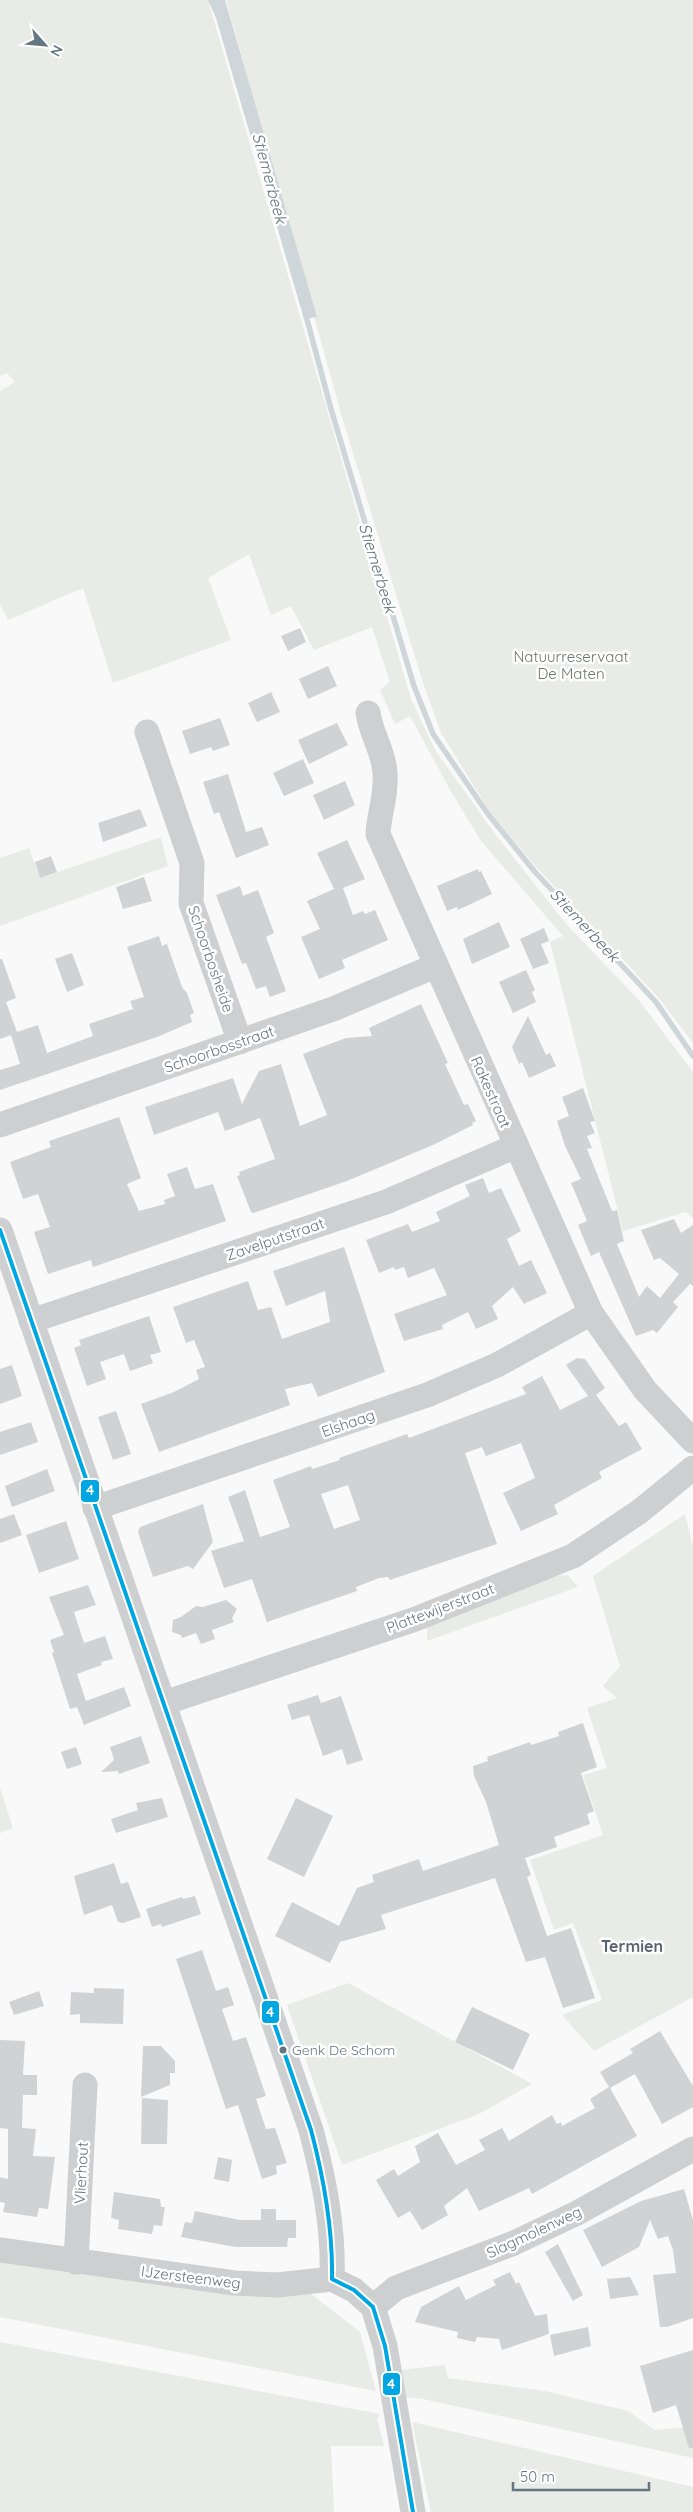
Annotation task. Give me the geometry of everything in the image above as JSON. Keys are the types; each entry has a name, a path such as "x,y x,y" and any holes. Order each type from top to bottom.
{"street":[{"name":"Rakestraat","path":"368,713 370,728 385,771 386,792 379,814 378,834 435,966 591,1313 644,1390 693,1441"},
{"name":"Schoorbosheide","path":"147,732 192,864 191,903 240,1042"},
{"name":"Schoorbosstraat","path":"0,1126 333,1009 435,966"},
{"name":"Zavelputstraat","path":"31,1322 386,1202 516,1146"},
{"path":"0,1230 7,1274 31,1322 312,2130 328,2202 333,2252 332,2279 354,2290 373,2307 385,2346 413,2512"},
{"name":"Elshaag","path":"95,1508 427,1395 497,1366 591,1313"},
{"name":"Plattewijerstraat","path":"164,1703 413,1620 573,1556 639,1512 693,1468"},
{"name":"Vlierhout","path":"76,2262 85,2085"},
{"name":"Slagmolenweg","path":"373,2307 396,2288 514,2243 578,2213 693,2149"},
{"name":"IJzersteenweg","path":"0,2250 234,2283 277,2285 332,2279"}],"green space":[{"path":"0,0 208,0 411,699 435,750 496,835 567,925 638,999 693,1072 693,1218 686,1212 623,1231 550,942 563,936 481,841 449,788 410,716 395,724 380,690 390,682 372,627 314,650 291,606 271,615 249,554 208,578 231,640 113,683 83,588 8,620 0,605 0,391 15,382 7,373 0,376"},
{"name":"Natuurreservaat De Maten","path":"226,0 693,0 693,1043 657,996 536,867 490,812 441,733 423,683 342,417"},
{"path":"161,837 168,866 0,926 0,858 29,848 40,878"},
{"path":"685,1514 693,1547 693,1997 594,2051 562,2015 602,2000 573,1923 554,1930 530,1860 603,1835 583,1775 607,1768 587,1708 617,1698 603,1686 620,1666 593,1576"},
{"path":"568,1575 578,1587 427,1641 427,1626 553,1576"},
{"path":"0,1788 13,1828 0,1833"},
{"path":"348,1983 532,2084 477,2115 342,2165 287,2005"},
{"path":"0,2259 306,2290 360,2332 376,2391 0,2317"},
{"path":"0,2342 380,2414 377,2419 384,2446 331,2446 334,2512 0,2512"},
{"path":"445,2365 448,2378 545,2391 628,2411 654,2430 693,2427 693,2458 423,2399 404,2397 400,2370"},
{"path":"412,2422 693,2487 693,2512 431,2512"}],"water":[{"path":"208,0 225,0 317,317 304,319 216,18"}],"building":[{"path":"300,628 306,642 288,651 281,636"},
{"path":"328,666 337,686 308,699 299,679"},
{"path":"271,692 280,712 257,722 248,703"},
{"path":"220,718 230,745 213,751 211,747 190,754 182,731"},
{"path":"337,723 348,745 309,764 298,740"},
{"path":"303,759 314,783 284,796 273,773"},
{"path":"228,774 246,832 262,827 269,845 236,858 219,812 214,814 203,782"},
{"path":"345,781 355,805 324,820 313,795"},
{"path":"140,809 147,826 103,842 98,823"},
{"path":"347,840 365,879 343,888 353,915 363,911 365,914 375,910 388,940 342,960 345,968 319,979 301,937 320,929 307,901 334,889 317,853"},
{"path":"51,856 57,872 40,878 35,862"},
{"path":"478,869 479,872 481,871 492,894 458,910 457,907 447,911 437,886"},
{"path":"144,877 152,901 123,909 116,887"},
{"path":"240,886 243,896 258,890 274,933 266,937 286,991 270,997 266,986 256,989 246,963 242,964 216,895"},
{"path":"499,922 510,947 472,964 463,939"},
{"path":"544,928 549,941 541,944 549,963 533,969 520,939"},
{"path":"159,936 162,946 167,944 182,987 187,993 194,1013 190,1015 192,1022 157,1037 0,1090 0,1070 20,1064 11,1035 0,1039 0,959 2,959 16,998 6,1002 17,1032 38,1025 47,1053 93,1036 89,1024 133,1009 130,1001 144,997 127,947"},
{"path":"72,953 84,985 67,992 55,959"},
{"path":"526,970 535,990 532,992 536,1002 513,1013 499,982"},
{"path":"421,1004 448,1063 445,1064 464,1105 468,1104 476,1121 472,1123 473,1125 433,1145 347,1181 253,1213 237,1176 240,1175 239,1172 275,1159 260,1118 225,1131 218,1112 154,1135 145,1107 233,1078 242,1104 259,1071 281,1064 300,1126 327,1115 303,1054 346,1038 372,1036 369,1028"},
{"path":"528,1016 546,1055 550,1053 556,1066 529,1078 522,1062 519,1064 512,1047"},
{"path":"583,1088 595,1121 590,1122 595,1133 587,1136 592,1148 587,1149 612,1211 617,1210 624,1241 617,1244 639,1297 647,1286 660,1298 679,1274 660,1258 654,1260 641,1230 674,1219 681,1233 693,1225 693,1286 690,1284 673,1302 678,1307 657,1333 653,1330 636,1336 599,1252 591,1256 578,1225 587,1221 571,1183 581,1179 565,1146 557,1121 569,1116 562,1097"},
{"path":"119,1117 141,1178 127,1184 139,1211 165,1204 164,1200 175,1196 167,1174 187,1167 195,1189 213,1184 226,1221 93,1267 91,1260 48,1274 34,1232 50,1227 38,1194 23,1199 10,1162 51,1147 49,1141"},
{"path":"483,1178 489,1193 501,1188 521,1231 507,1239 519,1266 531,1260 547,1293 524,1304 513,1287 492,1306 498,1319 476,1329 468,1312 442,1325 443,1329 404,1341 394,1314 447,1295 434,1268 408,1278 404,1267 395,1270 394,1267 379,1273 366,1240 408,1224 412,1232 440,1221 436,1212 470,1196 465,1185"},
{"path":"344,1247 385,1372 318,1397 312,1383 285,1389 290,1405 159,1452 141,1404 174,1392 199,1379 196,1370 205,1367 194,1340 186,1343 173,1307 248,1281 258,1310 271,1307 282,1339 330,1322 325,1291 286,1306 273,1271"},
{"path":"149,1316 161,1352 150,1355 153,1363 130,1371 124,1354 100,1362 106,1379 87,1386 74,1348 81,1345 79,1340"},
{"path":"577,1358 585,1359 605,1388 596,1395 619,1426 626,1422 642,1449 599,1472 602,1478 554,1505 558,1514 521,1531 503,1493 535,1478 521,1443 486,1456 482,1447 465,1453 497,1544 390,1580 388,1577 379,1578 356,1587 357,1591 267,1622 252,1579 224,1588 211,1551 244,1541 228,1497 245,1490 260,1537 290,1527 273,1480 311,1466 312,1469 340,1460 339,1458 407,1434 409,1438 526,1394 522,1387 542,1376 560,1410 588,1396 566,1365","holes":["348,1485 360,1520 334,1529 321,1494"]},
{"path":"12,1365 22,1396 0,1404 0,1369"},
{"path":"116,1411 131,1454 113,1460 98,1417"},
{"path":"31,1422 38,1442 0,1455 0,1432"},
{"path":"47,1469 55,1491 12,1507 5,1486"},
{"path":"203,1504 213,1542 193,1569 188,1566 153,1577 138,1532 140,1527"},
{"path":"14,1514 22,1535 0,1543 0,1519"},
{"path":"66,1521 79,1559 39,1573 26,1535"},
{"path":"88,1585 96,1605 74,1612 84,1643 105,1636 113,1659 101,1662 102,1665 77,1674 86,1701 124,1687 131,1706 84,1725 77,1707 70,1709 52,1653 54,1652 50,1640 64,1635 49,1597"},
{"path":"226,1600 237,1609 232,1618 234,1622 212,1630 215,1639 201,1644 196,1633 182,1638 181,1635 172,1632 173,1620 181,1617 196,1606 203,1607"},
{"path":"318,1695 321,1703 341,1696 363,1760 347,1765 342,1749 323,1756 309,1715 292,1720 287,1705"},
{"path":"583,1723 597,1767 581,1773 594,1811 587,1814 590,1824 554,1837 557,1847 525,1858 531,1875 527,1877 547,1936 571,1928 595,1998 563,2008 545,1957 526,1962 495,1878 381,1915 386,1929 340,1942 330,1963 275,1936 292,1902 339,1926 357,1888 374,1882 372,1875 419,1859 423,1871 499,1845 486,1802 474,1776 473,1766 488,1761 487,1757 530,1742 531,1745 559,1736 558,1732"},
{"path":"141,1736 150,1763 119,1774 118,1771 101,1772 114,1760 110,1747"},
{"path":"76,1747 82,1764 67,1769 61,1752"},
{"path":"162,1798 168,1817 116,1833 111,1819 138,1810 136,1803"},
{"path":"296,1798 333,1816 304,1877 267,1859"},
{"path":"114,1863 121,1884 128,1882 141,1917 123,1923 118,1922 112,1905 84,1915 74,1876"},
{"path":"195,1896 201,1914 162,1927 161,1924 152,1927 146,1909 182,1897 183,1899"},
{"path":"202,1950 216,1991 228,1987 234,2005 222,2009 233,2041 246,2037 266,2096 256,2099 266,2129 275,2128 287,2163 276,2166 277,2174 262,2179 238,2105 226,2109 176,1959"},
{"path":"94,1988 124,1989 123,2024 80,2023 80,2014 70,2015 71,1992 94,1993"},
{"path":"39,1991 44,2006 14,2015 9,2002"},
{"path":"472,2007 530,2034 513,2070 455,2042"},
{"path":"660,2031 693,2086 693,2107 662,2124 635,2074 610,2088 637,2136 532,2194 529,2188 479,2211 467,2188 444,2206 448,2215 422,2230 410,2211 398,2218 376,2180 394,2169 398,2176 420,2162 415,2146 438,2133 456,2165 485,2150 479,2140 502,2128 509,2141 552,2115 557,2124 561,2122 562,2126 595,2108 590,2099 609,2087 600,2072 633,2053 630,2049"},
{"path":"0,2040 25,2041 23,2075 37,2075 37,2095 23,2095 22,2128 36,2129 33,2156 55,2157 48,2209 39,2208 37,2217 3,2212 5,2203 0,2202 0,2177 8,2179 8,2129 0,2128"},
{"path":"143,2046 161,2046 175,2061 175,2073 170,2073 170,2085 141,2097"},
{"path":"142,2098 168,2100 167,2144 141,2144"},
{"path":"218,2157 232,2160 229,2182 214,2179"},
{"path":"684,2189 693,2220 693,2318 667,2327 660,2327 653,2275 676,2273 673,2250 668,2236 658,2239 650,2220 639,2247 602,2267 583,2230 641,2201"},
{"path":"114,2192 160,2199 161,2207 165,2207 162,2226 154,2225 152,2234 118,2229 119,2220 111,2218"},
{"path":"261,2209 276,2209 276,2220 296,2220 296,2238 288,2238 287,2247 235,2247 181,2237 185,2222 192,2223 195,2211 240,2220 261,2220"},
{"path":"558,2244 583,2295 573,2301 545,2252"},
{"path":"510,2272 516,2284 519,2282 535,2316 547,2314 549,2334 502,2350 499,2339 477,2337 475,2342 457,2338 458,2332 415,2322 421,2307 459,2286 466,2300 496,2285 493,2280"},
{"path":"630,2277 639,2295 610,2299 607,2279"},
{"path":"588,2327 591,2346 554,2356 550,2335"},
{"path":"693,2350 693,2448 689,2448 676,2405 653,2413 640,2366"}],"waterway":[{"name":"Stiemerbeek","path":"305,312 331,409 414,686 433,734 488,814 535,872 656,1002 693,1056"}],"transit line":[{"name":"4","path":"0,1230 311,2130 327,2204 331,2241 332,2279"},
{"name":"4","path":"332,2279 354,2290 373,2307 385,2346 413,2512"}],"place":[{"name":"Genk De Schom","path":"283,2050"}],"district":[{"name":"Termien","path":"632,1946"}]}
